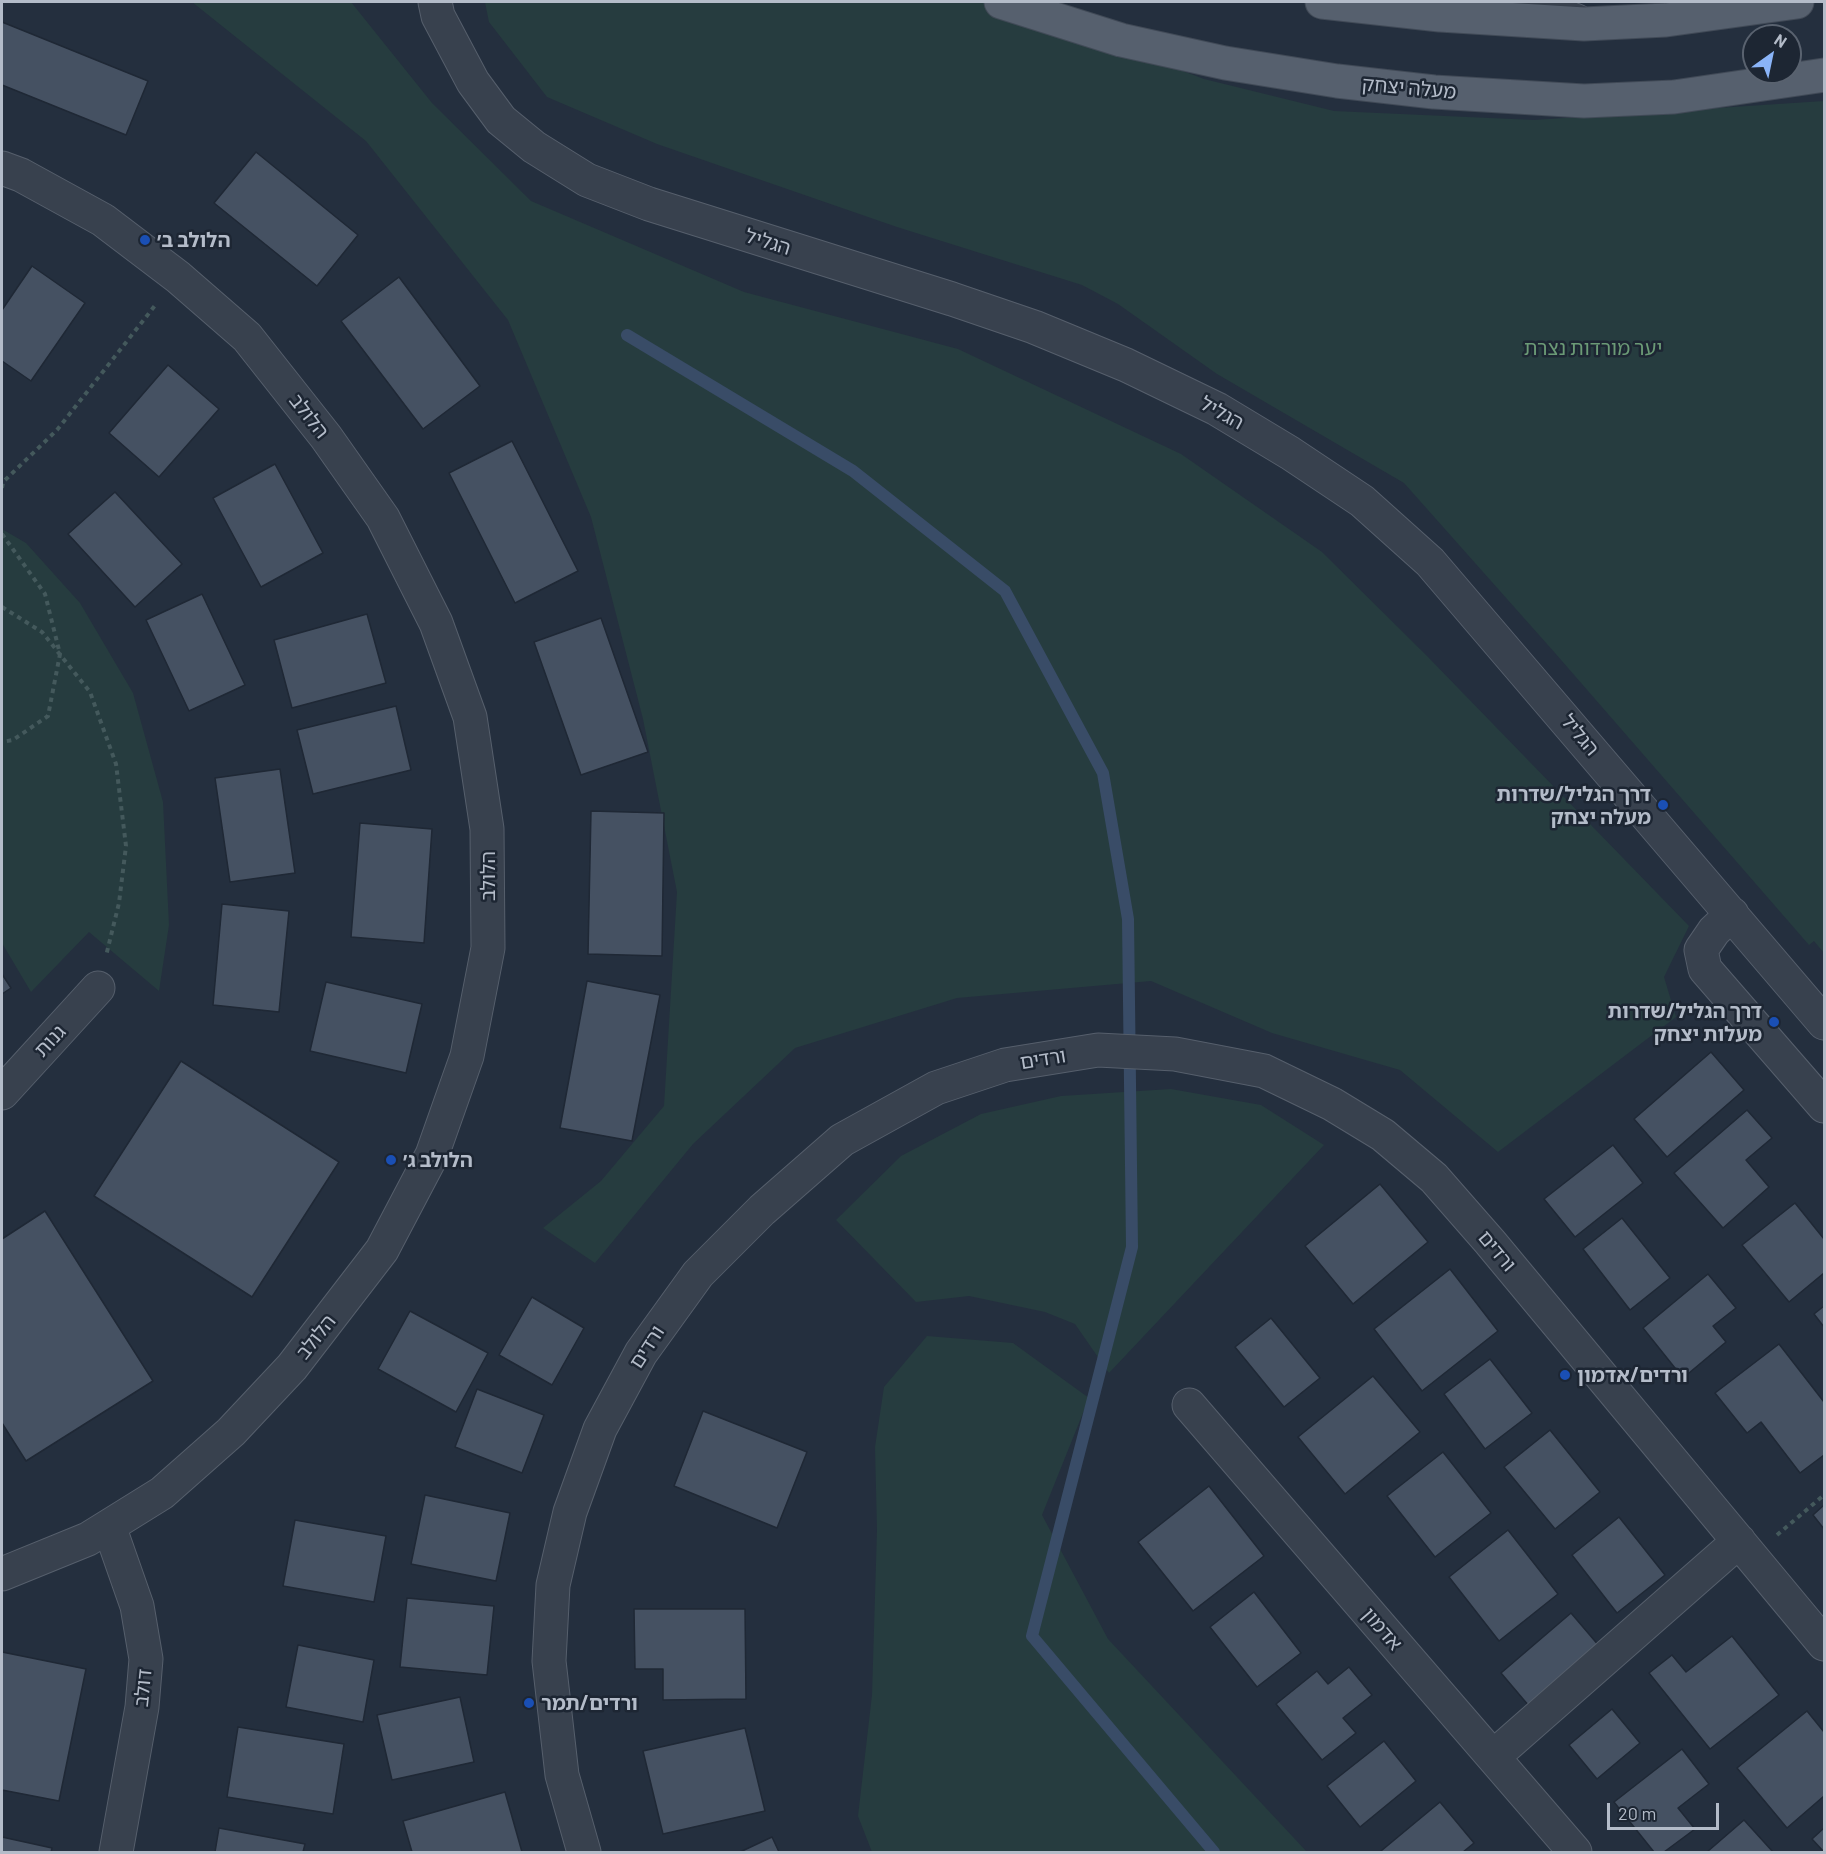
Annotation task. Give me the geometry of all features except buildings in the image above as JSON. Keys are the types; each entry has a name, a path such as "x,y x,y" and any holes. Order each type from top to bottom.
{"main road":[{"name":"מעלה יצחק","path":"1002,2 1121,40 1225,63 1337,81 1434,92 1595,100 1674,96 1824,75"},
{"path":"1322,2 1440,15 1584,24 1666,21 1797,2"}],"street":[{"name":"הגליל","path":"418,2 457,52"},
{"name":"הגליל","path":"435,2 438,16 472,82 501,120 534,147 587,180 649,204 952,299 1126,365 1217,409 1290,453 1353,495 1430,562 1824,1023"},
{"path":"1528,2 1584,24"},
{"name":"הלולב","path":"2,168 21,175 103,220 178,277 247,337 326,437 383,518 436,623 470,717 488,829 488,948 467,1056 432,1155 382,1250 292,1367 231,1432 162,1493 88,1539 2,1574"},
{"path":"1732,914 1714,931 1701,950 1705,969 1824,1106"},
{"name":"גנות","path":"2,1093 98,988"},
{"name":"ורדים","path":"585,1852 562,1775 549,1661 553,1585 570,1512 600,1429 641,1353 698,1274 762,1210 842,1140 936,1088 1005,1065 1098,1050 1175,1054 1264,1071 1332,1104 1383,1135 1434,1179 1490,1242 1824,1644"},
{"name":"אדמון","path":"1189,1405 1575,1852"},
{"name":"דולב","path":"109,1526 137,1606 146,1659 142,1707 116,1852"},
{"path":"1493,1757 1745,1549"}],"path":[{"path":"2,488 3,482 57,430 178,277"},
{"path":"2,534 45,594 60,654 48,716 12,740 2,742"},
{"path":"2,607 42,632 90,692 116,764 126,846 118,903 98,988"},
{"path":"1745,1549 1824,1495"}],"green space":[{"path":"192,2 351,2 432,103 531,201 744,292 958,349 1181,454 1322,552 1427,656 1689,926 1664,977 1676,1017 1498,1152 1400,1070 1272,1033 1151,981 957,998 795,1048 693,1144 595,1263 543,1228 601,1181 664,1106 677,892 643,719 591,517 508,320 366,141"},
{"name":"יער מורדות נצרת","path":"485,2 1000,2 1204,79 1334,111 1534,120 1824,101 1824,953 1814,941 1809,945 1404,483 1217,374 1118,304 1082,285 897,227 657,144 547,97 489,22"},
{"path":"2,529 26,543 80,603 133,693 163,802 169,925 159,991 89,932 31,992 2,943"},
{"path":"1171,1089 1261,1105 1324,1145 1109,1373 1075,1324 1045,1312 969,1296 916,1302 836,1220 901,1156 981,1114 1061,1096"},
{"path":"927,1336 1013,1343 1089,1398 1042,1515 1108,1639 1307,1852 872,1852 858,1816 872,1695 877,1530 875,1447 884,1387"}],"waterway":[{"path":"627,335 853,471 1005,591 1103,773 1128,919 1132,1247 1032,1636 1214,1852"}],"place":[{"name":"הלולב ב׳","path":"145,240"},
{"name":"דרך הגליל/שדרות מעלה יצחק","path":"1663,805"},
{"name":"דרך הגליל/שדרות מעלות יצחק","path":"1774,1022"},
{"name":"הלולב ג׳","path":"391,1160"},
{"name":"ורדים/אדמון","path":"1565,1375"},
{"name":"ורדים/תמר","path":"529,1703"}]}
